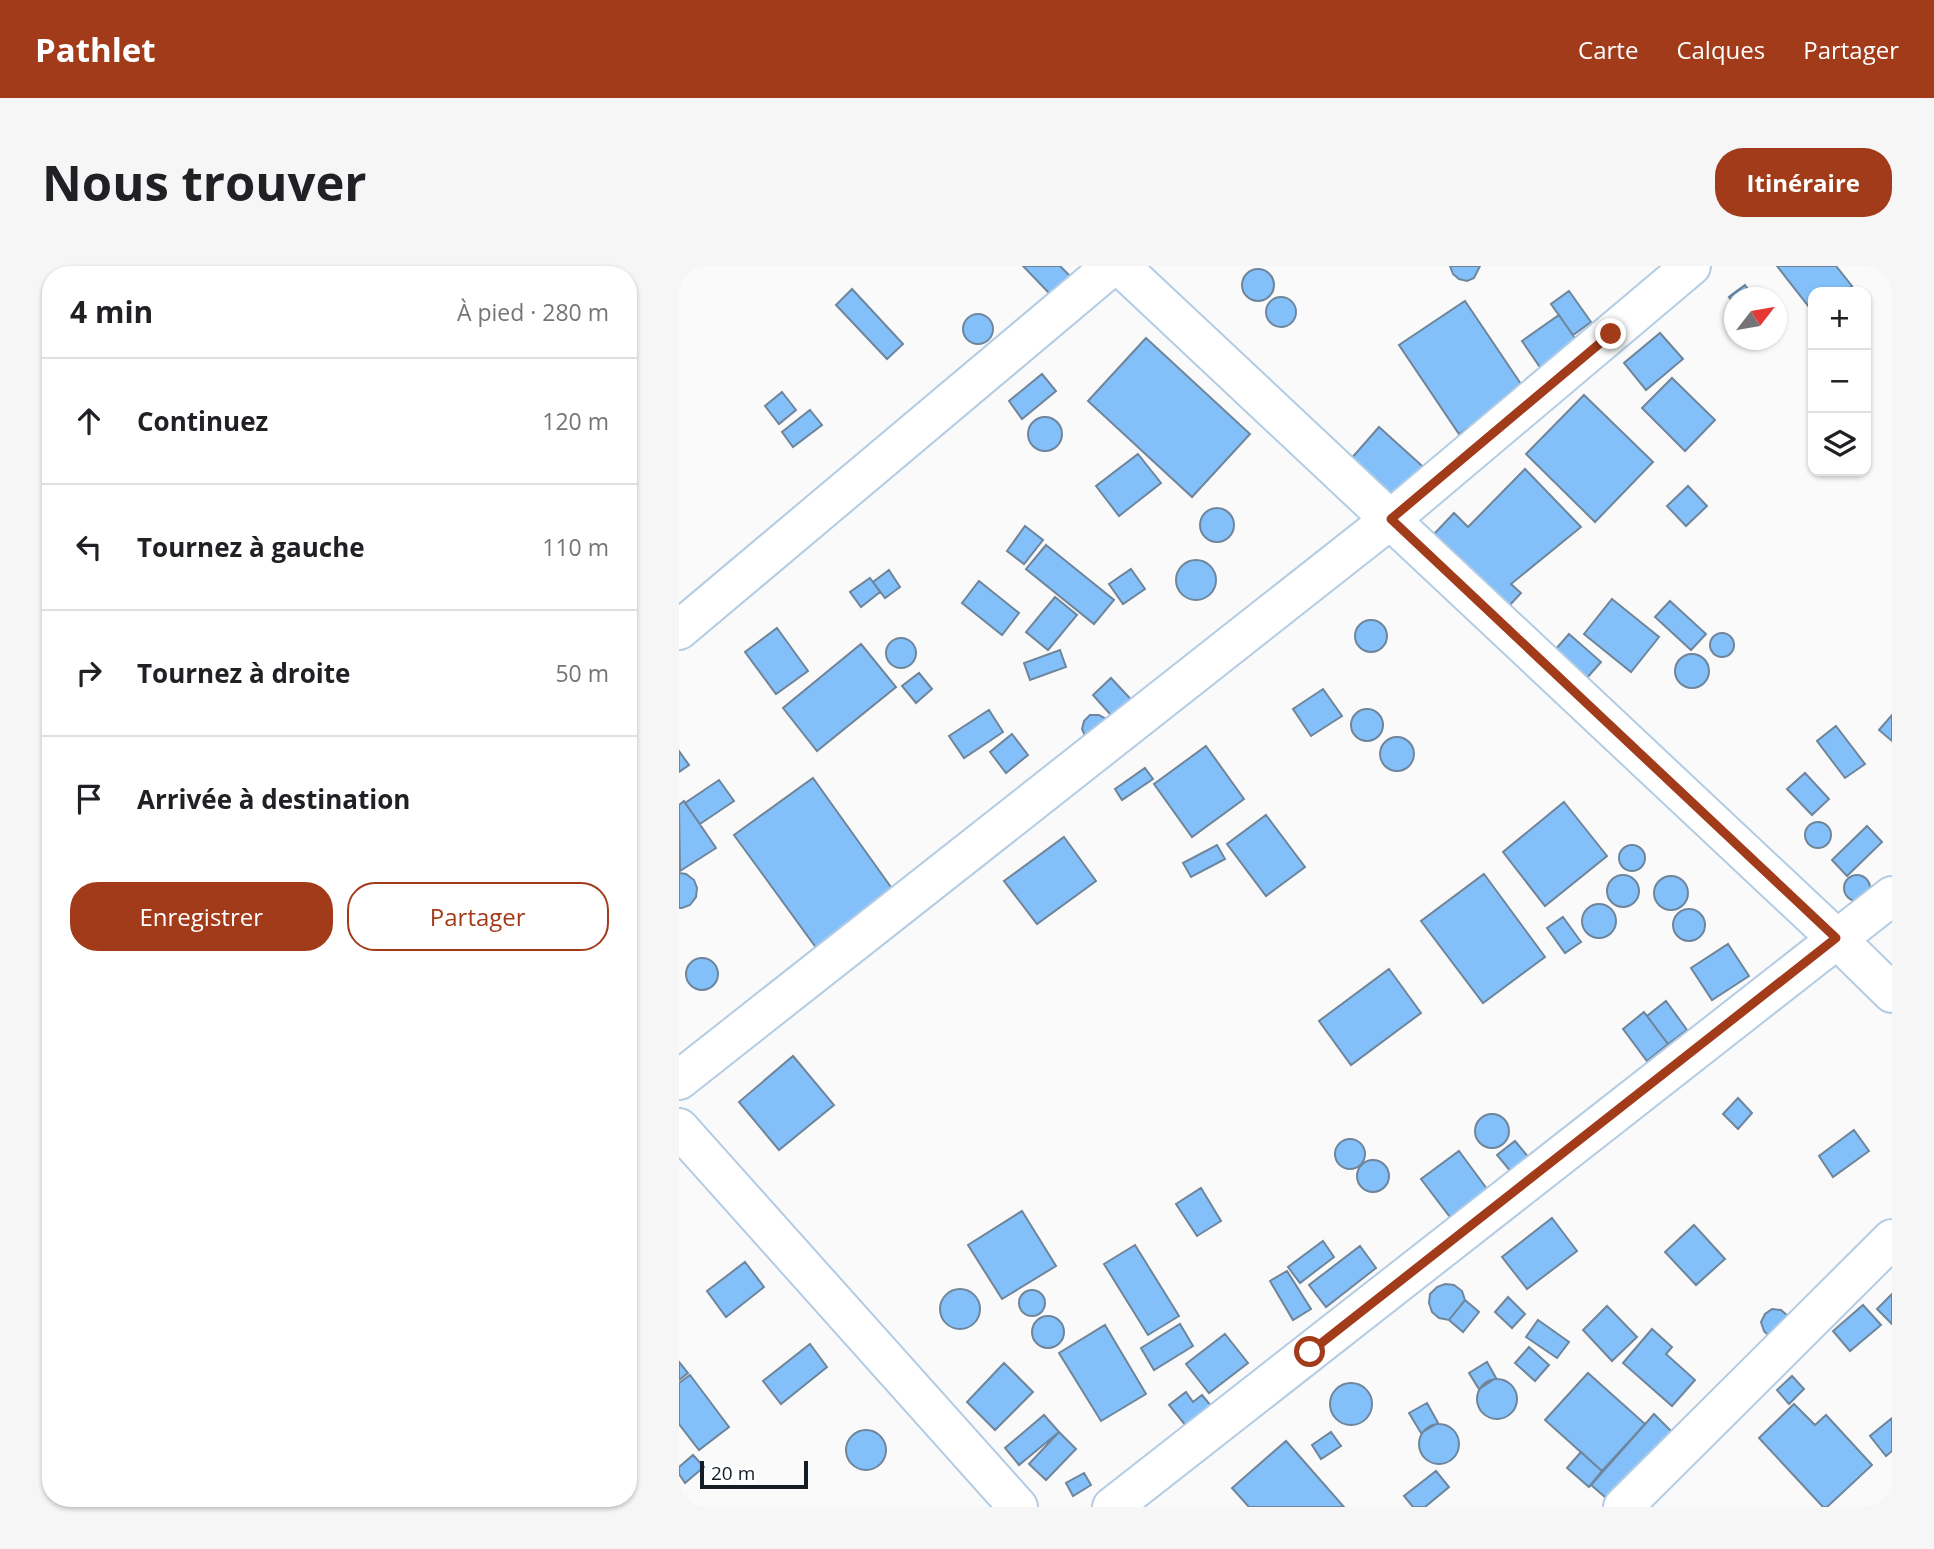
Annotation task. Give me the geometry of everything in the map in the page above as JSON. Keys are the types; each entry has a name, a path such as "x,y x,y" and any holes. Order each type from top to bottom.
{"street":[{"path":"679,630 1112,266"},
{"path":"1120,266 1892,993"},
{"path":"679,1080 1391,519 1691,266"},
{"path":"1112,1507 1892,896"},
{"path":"679,1128 1018,1507"},
{"path":"1623,1507 1892,1239"}],"building":[{"path":"1023,266 1060,266 1070,276 1050,294"},
{"path":"1450,266 1480,266 1474,278 1467,281 1453,274"},
{"path":"1777,266 1836,266 1852,286 1808,287 1808,306"},
{"path":"1258,269 1270,273 1274,285 1270,297 1258,301 1246,297 1242,285 1246,273"},
{"path":"852,289 903,344 887,359 836,305"},
{"path":"1569,291 1591,322 1573,335 1551,304"},
{"path":"1281,297 1292,301 1296,312 1292,323 1281,327 1270,323 1266,312 1270,301"},
{"path":"1465,301 1525,390 1459,434 1399,345"},
{"path":"978,314 989,318 993,329 989,340 978,344 967,340 963,329 967,318"},
{"path":"1559,315 1581,347 1544,373 1522,341"},
{"path":"1660,333 1683,359 1646,390 1624,363"},
{"path":"1146,338 1250,434 1192,497 1088,401"},
{"path":"1042,374 1056,391 1022,419 1009,401"},
{"path":"1672,378 1715,420 1685,451 1642,408"},
{"path":"782,392 796,410 779,424 765,406"},
{"path":"1584,395 1653,462 1595,522 1526,454"},
{"path":"810,410 822,425 793,447 782,432"},
{"path":"1045,417 1057,422 1062,434 1057,446 1045,451 1033,446 1028,434 1033,422"},
{"path":"1379,427 1430,473 1401,506 1350,460"},
{"path":"1138,454 1161,483 1119,516 1096,486"},
{"path":"1525,469 1581,527 1511,584 1521,593 1508,607 1434,534 1454,513 1468,527"},
{"path":"1688,486 1707,506 1686,526 1667,506"},
{"path":"1217,508 1229,513 1234,525 1229,537 1217,542 1205,537 1200,525 1205,513"},
{"path":"1025,526 1043,540 1024,564 1007,551"},
{"path":"1046,545 1114,600 1094,624 1026,569"},
{"path":"1196,560 1210,566 1216,580 1210,594 1196,600 1182,594 1176,580 1182,566"},
{"path":"1131,569 1145,589 1123,604 1109,584"},
{"path":"889,570 900,587 885,598 873,582"},
{"path":"870,578 880,592 861,607 850,592"},
{"path":"979,581 1019,613 1002,635 962,603"},
{"path":"1055,597 1077,615 1048,650 1026,632"},
{"path":"1612,599 1659,637 1631,672 1584,634"},
{"path":"1670,601 1706,634 1691,650 1655,617"},
{"path":"1371,620 1382,625 1387,636 1382,647 1371,652 1360,647 1355,636 1360,625"},
{"path":"777,628 808,671 776,694 745,652"},
{"path":"1722,633 1733,640 1734,645 1727,656 1722,657 1711,650 1710,645 1717,634"},
{"path":"1569,634 1601,662 1586,679 1555,650"},
{"path":"901,638 912,642 916,653 912,664 901,668 890,664 886,653 890,642"},
{"path":"861,644 896,687 817,751 783,708"},
{"path":"1060,650 1066,667 1030,680 1024,663"},
{"path":"1692,654 1704,659 1709,671 1704,683 1692,688 1680,683 1675,671 1680,659"},
{"path":"919,673 932,689 916,703 902,686"},
{"path":"1111,678 1138,707 1119,724 1093,695"},
{"path":"1323,689 1342,716 1311,736 1293,709"},
{"path":"1367,709 1378,714 1383,725 1378,736 1367,741 1356,736 1351,725 1356,714"},
{"path":"989,710 1003,732 964,758 949,736"},
{"path":"1090,715 1099,715 1106,719 1085,736 1082,729 1084,721"},
{"path":"1892,715 1892,741 1879,730"},
{"path":"1836,726 1865,764 1845,778 1817,741"},
{"path":"1012,734 1028,755 1006,773 990,752"},
{"path":"1397,737 1409,742 1414,754 1409,766 1397,771 1385,766 1380,754 1385,742"},
{"path":"1206,746 1244,799 1192,837 1154,784"},
{"path":"679,751 689,765 679,772"},
{"path":"1145,768 1153,779 1122,800 1115,789"},
{"path":"1805,773 1829,799 1812,815 1787,789"},
{"path":"813,778 898,897 820,953 734,835"},
{"path":"719,780 734,801 700,824 685,803"},
{"path":"684,801 716,848 680,871 679,805"},
{"path":"1564,802 1607,856 1545,906 1503,852"},
{"path":"1266,815 1305,867 1266,896 1227,844"},
{"path":"1818,822 1827,826 1831,835 1827,844 1818,848 1809,844 1805,835 1809,826"},
{"path":"1867,826 1882,842 1847,876 1832,860"},
{"path":"1064,837 1096,881 1037,924 1004,881"},
{"path":"1217,845 1225,859 1191,877 1183,863"},
{"path":"1632,845 1641,849 1645,858 1641,867 1632,871 1623,867 1619,858 1623,849"},
{"path":"679,873 694,880 697,888 696,897 690,905 682,908 679,908"},
{"path":"1484,874 1545,957 1483,1003 1421,921"},
{"path":"1623,875 1634,880 1639,891 1634,902 1623,907 1612,902 1607,891 1612,880"},
{"path":"1857,875 1866,879 1870,888 1866,897 1857,901 1848,897 1844,888 1848,879"},
{"path":"1671,876 1683,881 1688,893 1683,905 1671,910 1659,905 1654,893 1659,881"},
{"path":"1599,904 1611,909 1616,921 1611,933 1599,938 1587,933 1582,921 1587,909"},
{"path":"1689,909 1701,913 1705,925 1701,937 1689,941 1677,937 1673,925 1677,913"},
{"path":"1563,917 1581,942 1565,953 1547,928"},
{"path":"1728,944 1749,976 1712,1000 1691,968"},
{"path":"702,958 713,963 718,974 713,985 702,990 691,985 686,974 691,963"},
{"path":"1389,969 1421,1013 1351,1065 1319,1021"},
{"path":"1666,1001 1687,1030 1668,1044 1647,1016"},
{"path":"1644,1012 1668,1044 1647,1061 1623,1029"},
{"path":"793,1056 834,1105 779,1150 739,1102"},
{"path":"1738,1098 1752,1113 1738,1129 1723,1114"},
{"path":"1492,1114 1504,1119 1509,1131 1504,1143 1492,1148 1480,1143 1475,1131 1480,1119"},
{"path":"1854,1130 1869,1151 1833,1177 1819,1156"},
{"path":"1350,1139 1360,1144 1365,1154 1360,1164 1350,1169 1340,1164 1335,1154 1340,1144"},
{"path":"1515,1141 1530,1159 1512,1173 1497,1155"},
{"path":"1459,1151 1487,1189 1450,1217 1421,1179"},
{"path":"1373,1160 1384,1165 1389,1176 1384,1187 1373,1192 1362,1187 1357,1176 1362,1165"},
{"path":"1201,1188 1221,1221 1197,1236 1176,1204"},
{"path":"1022,1211 1056,1266 1002,1299 968,1245"},
{"path":"1552,1218 1577,1251 1527,1289 1502,1257"},
{"path":"1694,1225 1725,1259 1696,1285 1665,1252"},
{"path":"1323,1241 1334,1257 1300,1283 1288,1267"},
{"path":"1135,1245 1179,1316 1148,1335 1104,1264"},
{"path":"1360,1246 1376,1268 1326,1307 1309,1285"},
{"path":"745,1262 764,1287 726,1317 707,1291"},
{"path":"1287,1271 1311,1309 1293,1320 1270,1281"},
{"path":"1445,1284 1454,1285 1462,1291 1465,1300 1449,1320 1439,1318 1432,1312 1429,1303 1430,1294"},
{"path":"960,1289 974,1295 980,1309 974,1323 960,1329 946,1323 940,1309 946,1295"},
{"path":"1032,1290 1041,1294 1045,1303 1041,1312 1032,1316 1023,1312 1019,1303 1023,1294"},
{"path":"1892,1294 1892,1324 1877,1309"},
{"path":"1508,1297 1525,1314 1512,1328 1495,1312"},
{"path":"1465,1300 1479,1312 1463,1332 1449,1320"},
{"path":"1863,1305 1881,1325 1850,1351 1833,1331"},
{"path":"1607,1306 1637,1337 1612,1361 1583,1330"},
{"path":"1772,1309 1781,1310 1788,1316 1770,1337 1761,1322 1765,1314"},
{"path":"1048,1316 1059,1321 1064,1332 1059,1343 1048,1348 1037,1343 1032,1332 1037,1321"},
{"path":"1538,1320 1569,1342 1557,1358 1526,1337"},
{"path":"1180,1324 1193,1346 1154,1370 1141,1348"},
{"path":"1105,1325 1146,1394 1101,1421 1059,1353"},
{"path":"1652,1329 1672,1347 1666,1354 1695,1380 1672,1406 1623,1363"},
{"path":"1225,1334 1248,1363 1209,1393 1186,1364"},
{"path":"810,1344 827,1367 781,1404 763,1381"},
{"path":"1529,1347 1549,1365 1535,1381 1515,1363"},
{"path":"679,1362 688,1373 679,1380"},
{"path":"1487,1362 1496,1378 1479,1389 1469,1373"},
{"path":"1004,1363 1033,1392 995,1430 967,1402"},
{"path":"1588,1373 1645,1424 1602,1471 1545,1420"},
{"path":"690,1375 729,1427 699,1450 679,1424 679,1383"},
{"path":"1792,1376 1804,1389 1789,1404 1777,1390"},
{"path":"1497,1379 1511,1385 1517,1399 1511,1413 1497,1419 1483,1413 1477,1399 1483,1385"},
{"path":"1351,1383 1366,1389 1372,1404 1366,1419 1351,1425 1336,1419 1330,1404 1336,1389"},
{"path":"1186,1392 1193,1402 1202,1395 1216,1412 1191,1432 1169,1405"},
{"path":"1427,1403 1438,1423 1421,1433 1409,1413"},
{"path":"1794,1404 1815,1425 1826,1415 1872,1465 1827,1507 1823,1507 1759,1438"},
{"path":"1654,1414 1674,1434 1612,1503 1591,1485"},
{"path":"1044,1415 1059,1432 1019,1465 1005,1448"},
{"path":"1892,1418 1892,1451 1886,1456 1870,1436"},
{"path":"1439,1424 1447,1425 1453,1430 1458,1436 1458,1452 1453,1458 1447,1463 1439,1464 1431,1463 1425,1458 1420,1452 1419,1444 1420,1436 1425,1430 1431,1425"},
{"path":"866,1430 874,1431 880,1436 885,1442 885,1458 880,1464 874,1469 866,1470 858,1469 852,1464 847,1458 846,1450 847,1442 852,1436 858,1431"},
{"path":"1059,1432 1076,1449 1046,1480 1029,1464"},
{"path":"1331,1432 1341,1446 1321,1459 1312,1445"},
{"path":"1286,1441 1344,1507 1249,1507 1232,1488"},
{"path":"1581,1452 1602,1471 1589,1487 1567,1468"},
{"path":"693,1455 704,1467 685,1483 679,1474 679,1467"},
{"path":"1436,1471 1449,1487 1425,1507 1413,1507 1404,1496"},
{"path":"1084,1473 1091,1485 1073,1496 1066,1483"}],"route":[{"path":"1310,1352 1836,938 1391,519 1611,334"}]}
